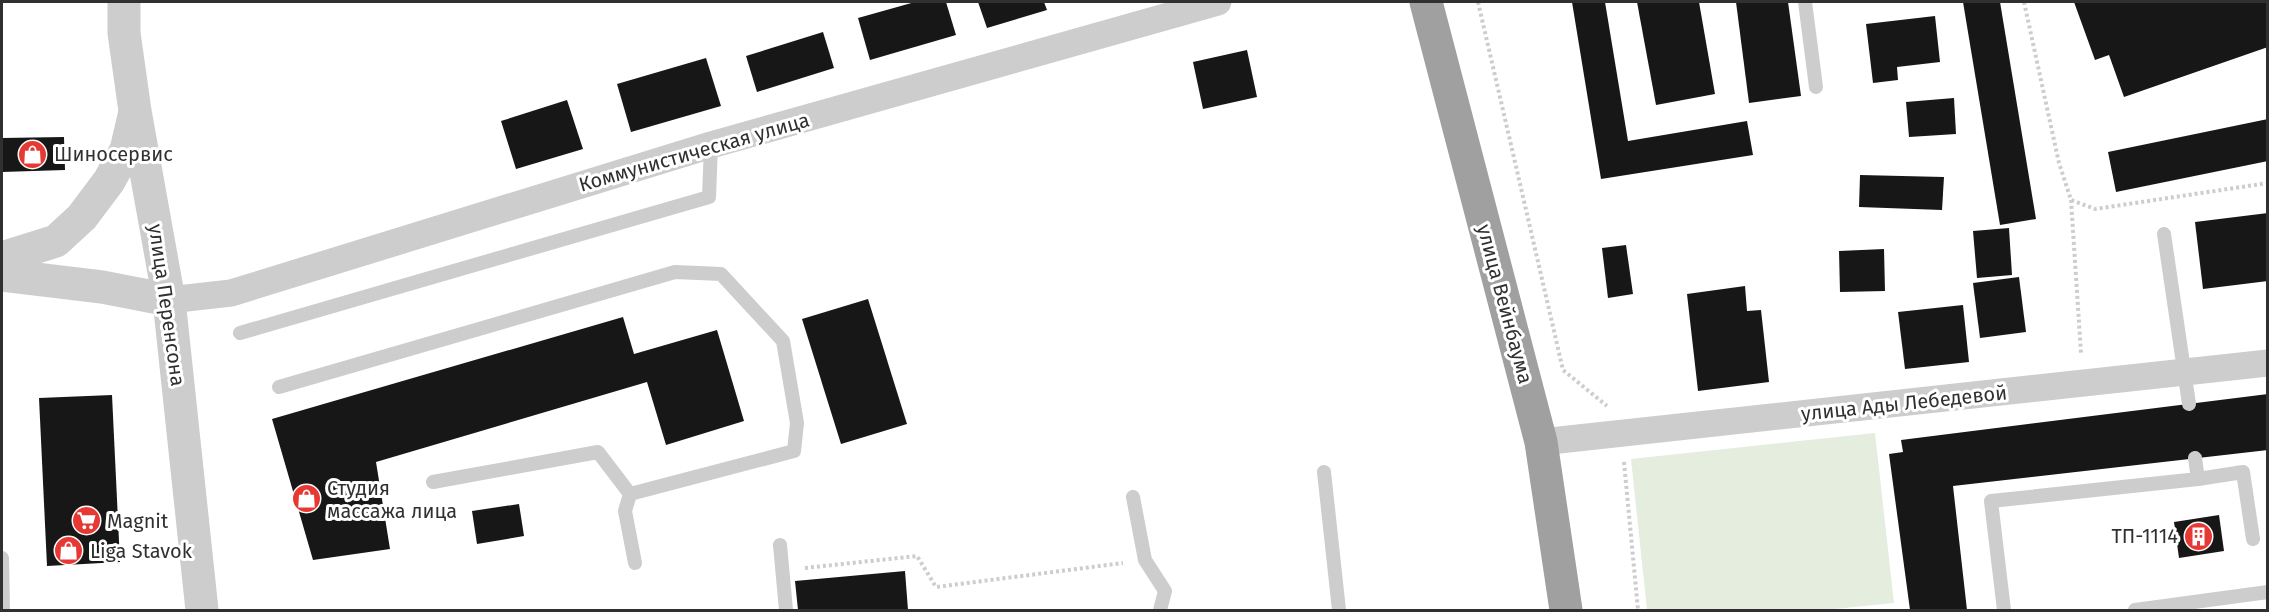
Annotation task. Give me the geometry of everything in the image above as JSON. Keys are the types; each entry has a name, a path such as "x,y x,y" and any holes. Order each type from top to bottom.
{"highway":[{"name":"улица Вейнбаума","path":"1429,15 1541,442 1566,610"}],"street":[{"name":"Коммунистическая улица","path":"169,300 231,293 1134,13 1218,2"},
{"name":"улица Перенсона","path":"124,17 135,111 169,300 202,610"},
{"path":"2,258 56,242 82,217 109,181 126,150 135,111"},
{"path":"2,275 102,287 169,300"},
{"name":"улица Ады Лебедевой","path":"1541,442 2268,363"}],"lane":[{"path":"1805,2 1816,87"},
{"path":"240,333 709,197 711,145"},
{"path":"2164,234 2189,404"},
{"path":"279,387 675,272 721,274 783,341 796,423 794,451 630,494"},
{"path":"433,482 598,452 630,494"},
{"path":"2195,458 2198,478"},
{"path":"1324,472 1340,610"},
{"path":"2004,610 1992,501 2243,472 2253,539"},
{"path":"630,494 625,511 635,563"},
{"path":"1133,497 1145,560 1165,591 1160,610"},
{"path":"780,545 786,610"},
{"path":"2,558 3,610"},
{"path":"2135,610 2268,592"}],"path":[{"path":"1478,2 1563,370 1611,409"},
{"path":"2024,2 2059,164 2071,200 2084,384"},
{"path":"2071,200 2095,209 2268,183"},
{"path":"1624,460 1638,610"},
{"path":"804,568 917,556 936,587 1145,560"}],"shaded area":[{"path":"1875,433 1894,603 1825,610 1647,610 1631,459"}],"building":[{"path":"915,2 946,2 956,35 870,60 858,18"},
{"path":"978,2 1044,2 1047,10 987,28"},
{"path":"1572,2 1605,2 1628,141 1747,121 1753,155 1601,179"},
{"path":"1637,2 1699,2 1715,94 1656,105"},
{"path":"1736,2 1788,2 1801,96 1749,103"},
{"path":"1963,2 2000,2 2036,219 2000,225"},
{"path":"2074,2 2268,2 2268,47 2124,97 2109,55 2095,60"},
{"path":"1935,16 1940,62 1897,67 1898,80 1873,83 1866,24"},
{"path":"823,32 834,68 757,92 746,56"},
{"path":"1247,50 1257,97 1203,109 1193,62"},
{"path":"706,58 721,106 631,132 617,84"},
{"path":"1954,98 1956,134 1909,137 1906,102"},
{"path":"567,100 583,149 516,169 501,121"},
{"path":"2268,119 2268,161 2116,192 2108,152"},
{"name":"Шиносервис","path":"64,137 65,170 2,172 2,138"},
{"path":"1860,175 1944,177 1942,210 1859,207"},
{"path":"2268,213 2268,281 2203,289 2195,222"},
{"path":"2009,228 2012,275 1977,278 1973,231"},
{"path":"1626,245 1633,294 1608,298 1602,248"},
{"path":"1884,249 1885,291 1840,292 1839,251"},
{"path":"2019,277 2026,332 1980,338 1973,283"},
{"path":"1745,286 1747,311 1761,310 1769,382 1698,391 1687,294"},
{"path":"868,299 907,424 841,444 802,319"},
{"path":"1963,305 1969,362 1905,369 1898,312"},
{"path":"623,317 634,354 717,330 744,421 666,445 647,382 376,462 390,549 313,560 272,419"},
{"path":"2268,394 2268,450 1953,486 1967,610 1910,610 1889,454 1903,452 1901,440"},
{"path":"112,395 120,562 47,566 39,398"},
{"path":"519,504 524,536 477,544 472,511"},
{"name":"ТП-1114","path":"2219,515 2224,551 2179,558 2174,522"},
{"path":"905,571 908,610 798,610 795,581"}],"place":[{"name":"Шиносервис","path":"33,154"},
{"name":"Студия массажа лица","path":"306,499"},
{"name":"Magnit","path":"86,521"},
{"name":"ТП-1114","path":"2199,536"},
{"name":"Liga Stavok","path":"69,551"}]}
